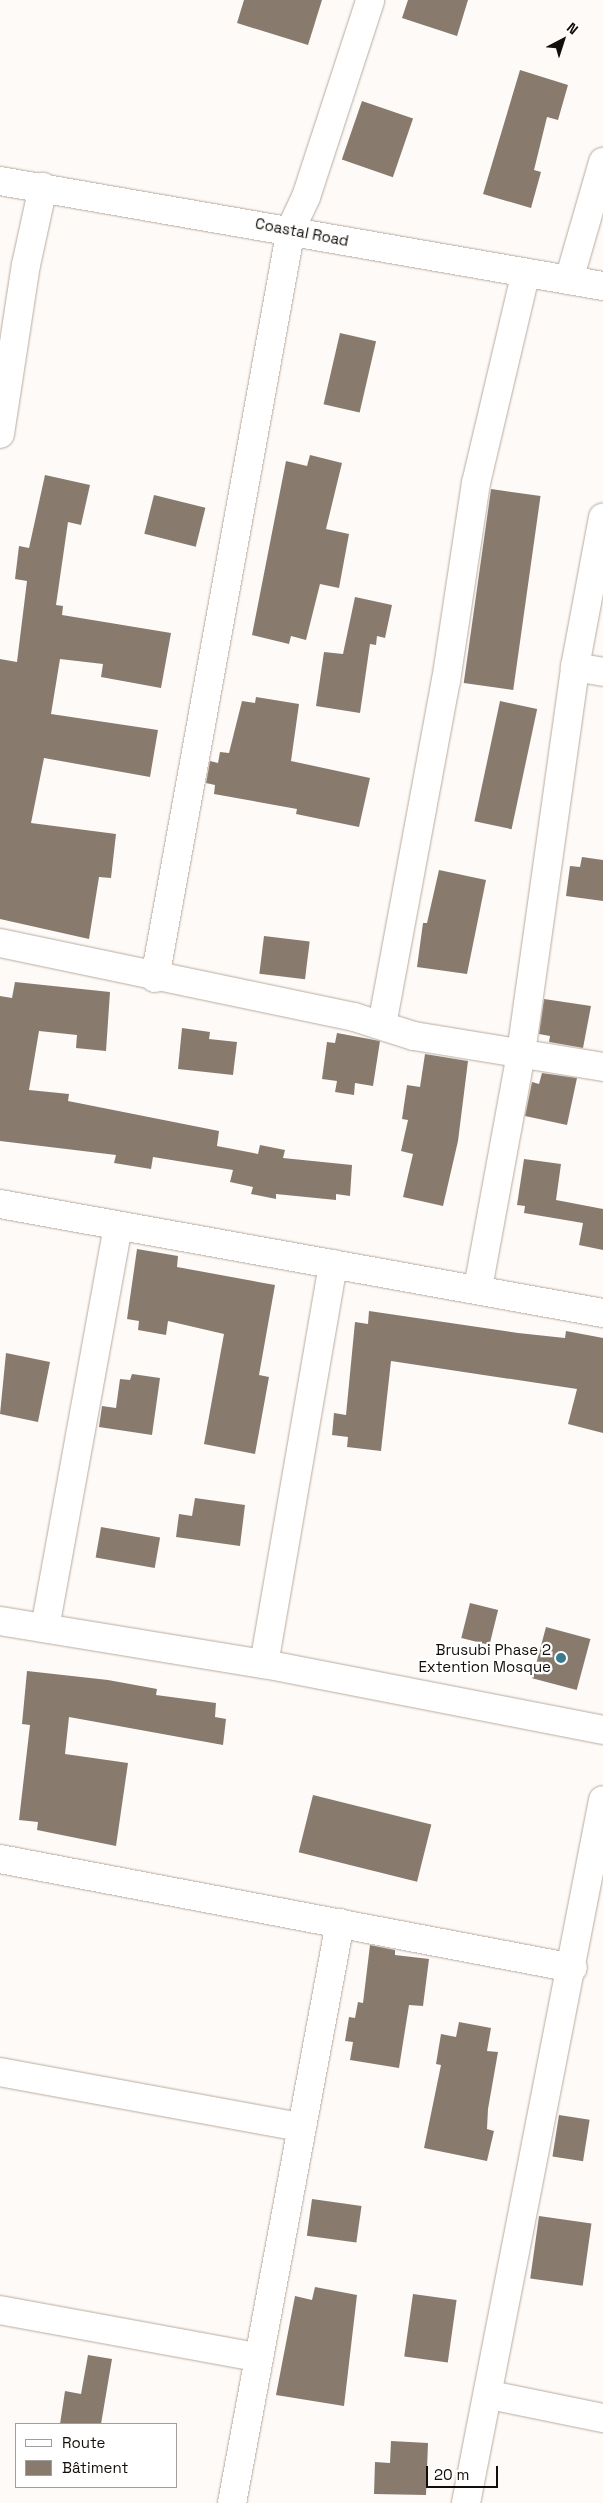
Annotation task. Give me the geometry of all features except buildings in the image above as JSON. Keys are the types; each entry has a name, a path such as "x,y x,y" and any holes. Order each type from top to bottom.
{"street":[{"path":"155,978 291,229 306,197 370,1"},
{"path":"569,280 603,162"},
{"name":"Coastal Road","path":"0,180 291,229 525,275 603,286"},
{"path":"0,434 26,265 43,187"},
{"path":"382,1025 446,681 476,483 525,275"},
{"path":"478,1288 520,1053 575,667 603,518"},
{"path":"575,667 603,672"},
{"path":"0,943 155,978 382,1025 414,1036 603,1067"},
{"path":"0,1204 118,1228 478,1288 603,1313"},
{"path":"45,1628 118,1228"},
{"path":"264,1664 333,1264"},
{"path":"0,1621 264,1664 603,1730"},
{"path":"466,2503 490,2396 573,1968 603,1800"},
{"path":"0,1859 573,1968"},
{"path":"232,2503 256,2357 340,1923"},
{"path":"0,2072 300,2126"},
{"path":"0,2310 256,2357"},
{"path":"490,2396 603,2418"}],"place":[{"name":"Brusubi Phase 2 Extention Mosque","path":"561,1658"}]}
